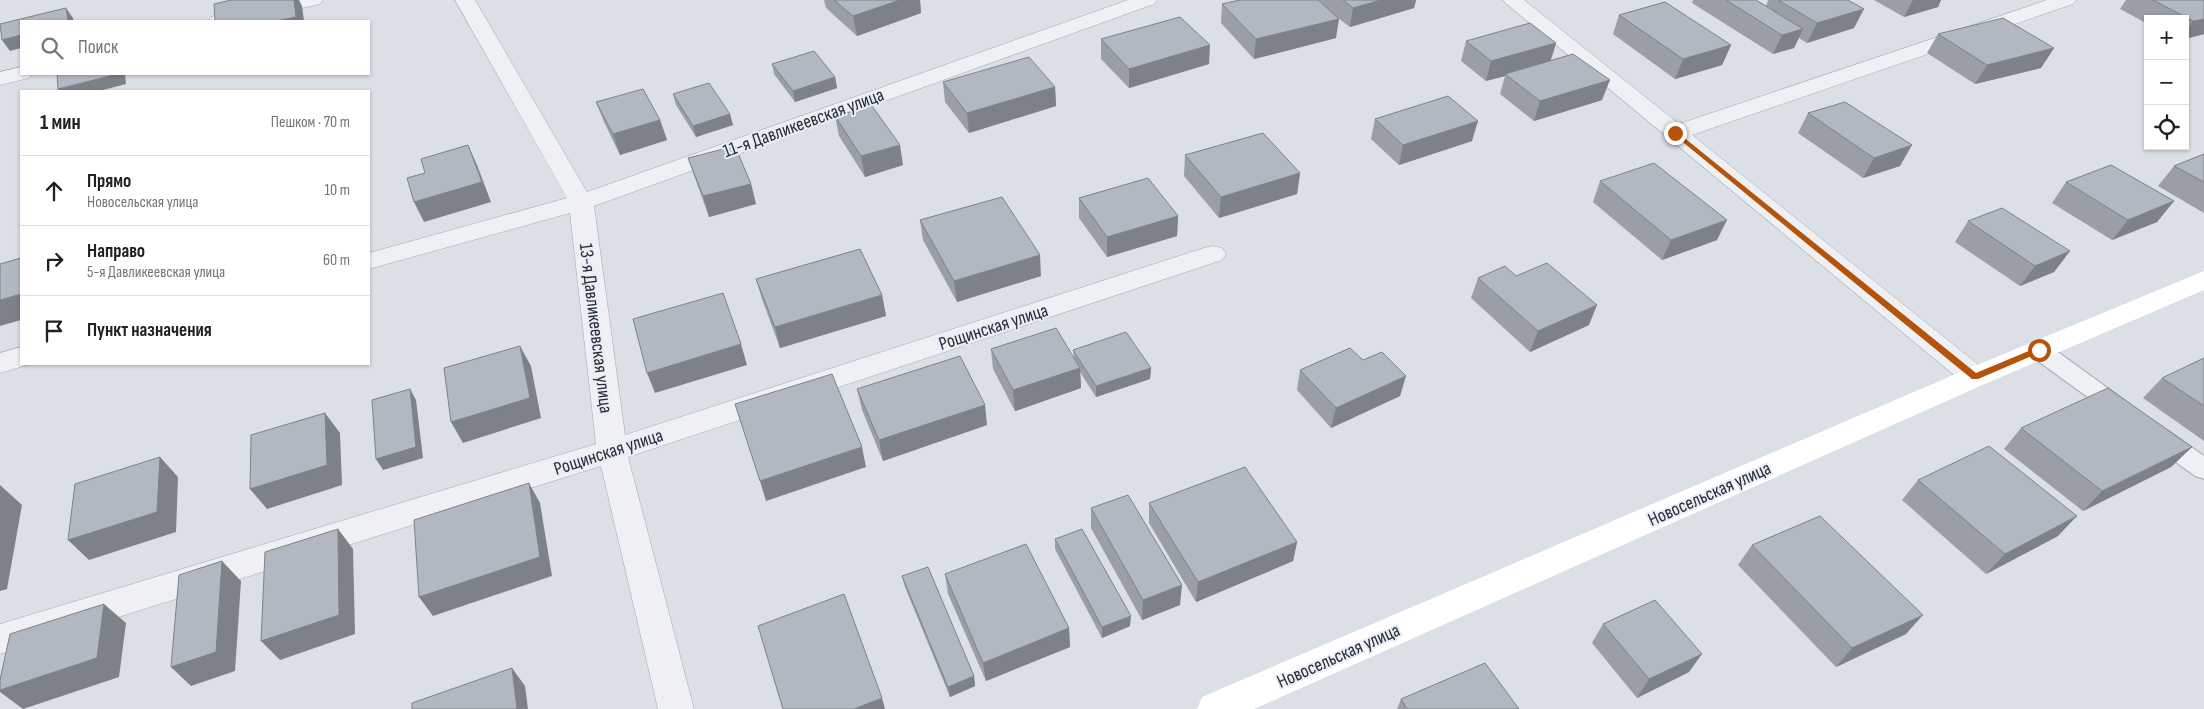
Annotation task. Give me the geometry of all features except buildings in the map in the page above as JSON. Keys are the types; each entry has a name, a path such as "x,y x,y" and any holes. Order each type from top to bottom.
{"street":[{"path":"223,20 313,0"},
{"name":"13-я Давликеевская улица","path":"465,0 581,202 612,450 676,709"},
{"path":"1512,0 1975,377"},
{"path":"1675,133 2066,0"},
{"name":"11-я Давликеевская улица","path":"370,261 581,202 1141,1"},
{"path":"0,79 20,73"},
{"name":"Рощинская улица","path":"0,639 612,450 1213,254"},
{"name":"Новосельская улица","path":"1216,709 1975,377 2204,280"},
{"path":"0,363 20,357"}],"lane":[{"path":"2039,350 2204,469"}],"route":[{"path":"1675,133 1975,377 2039,350"}]}
